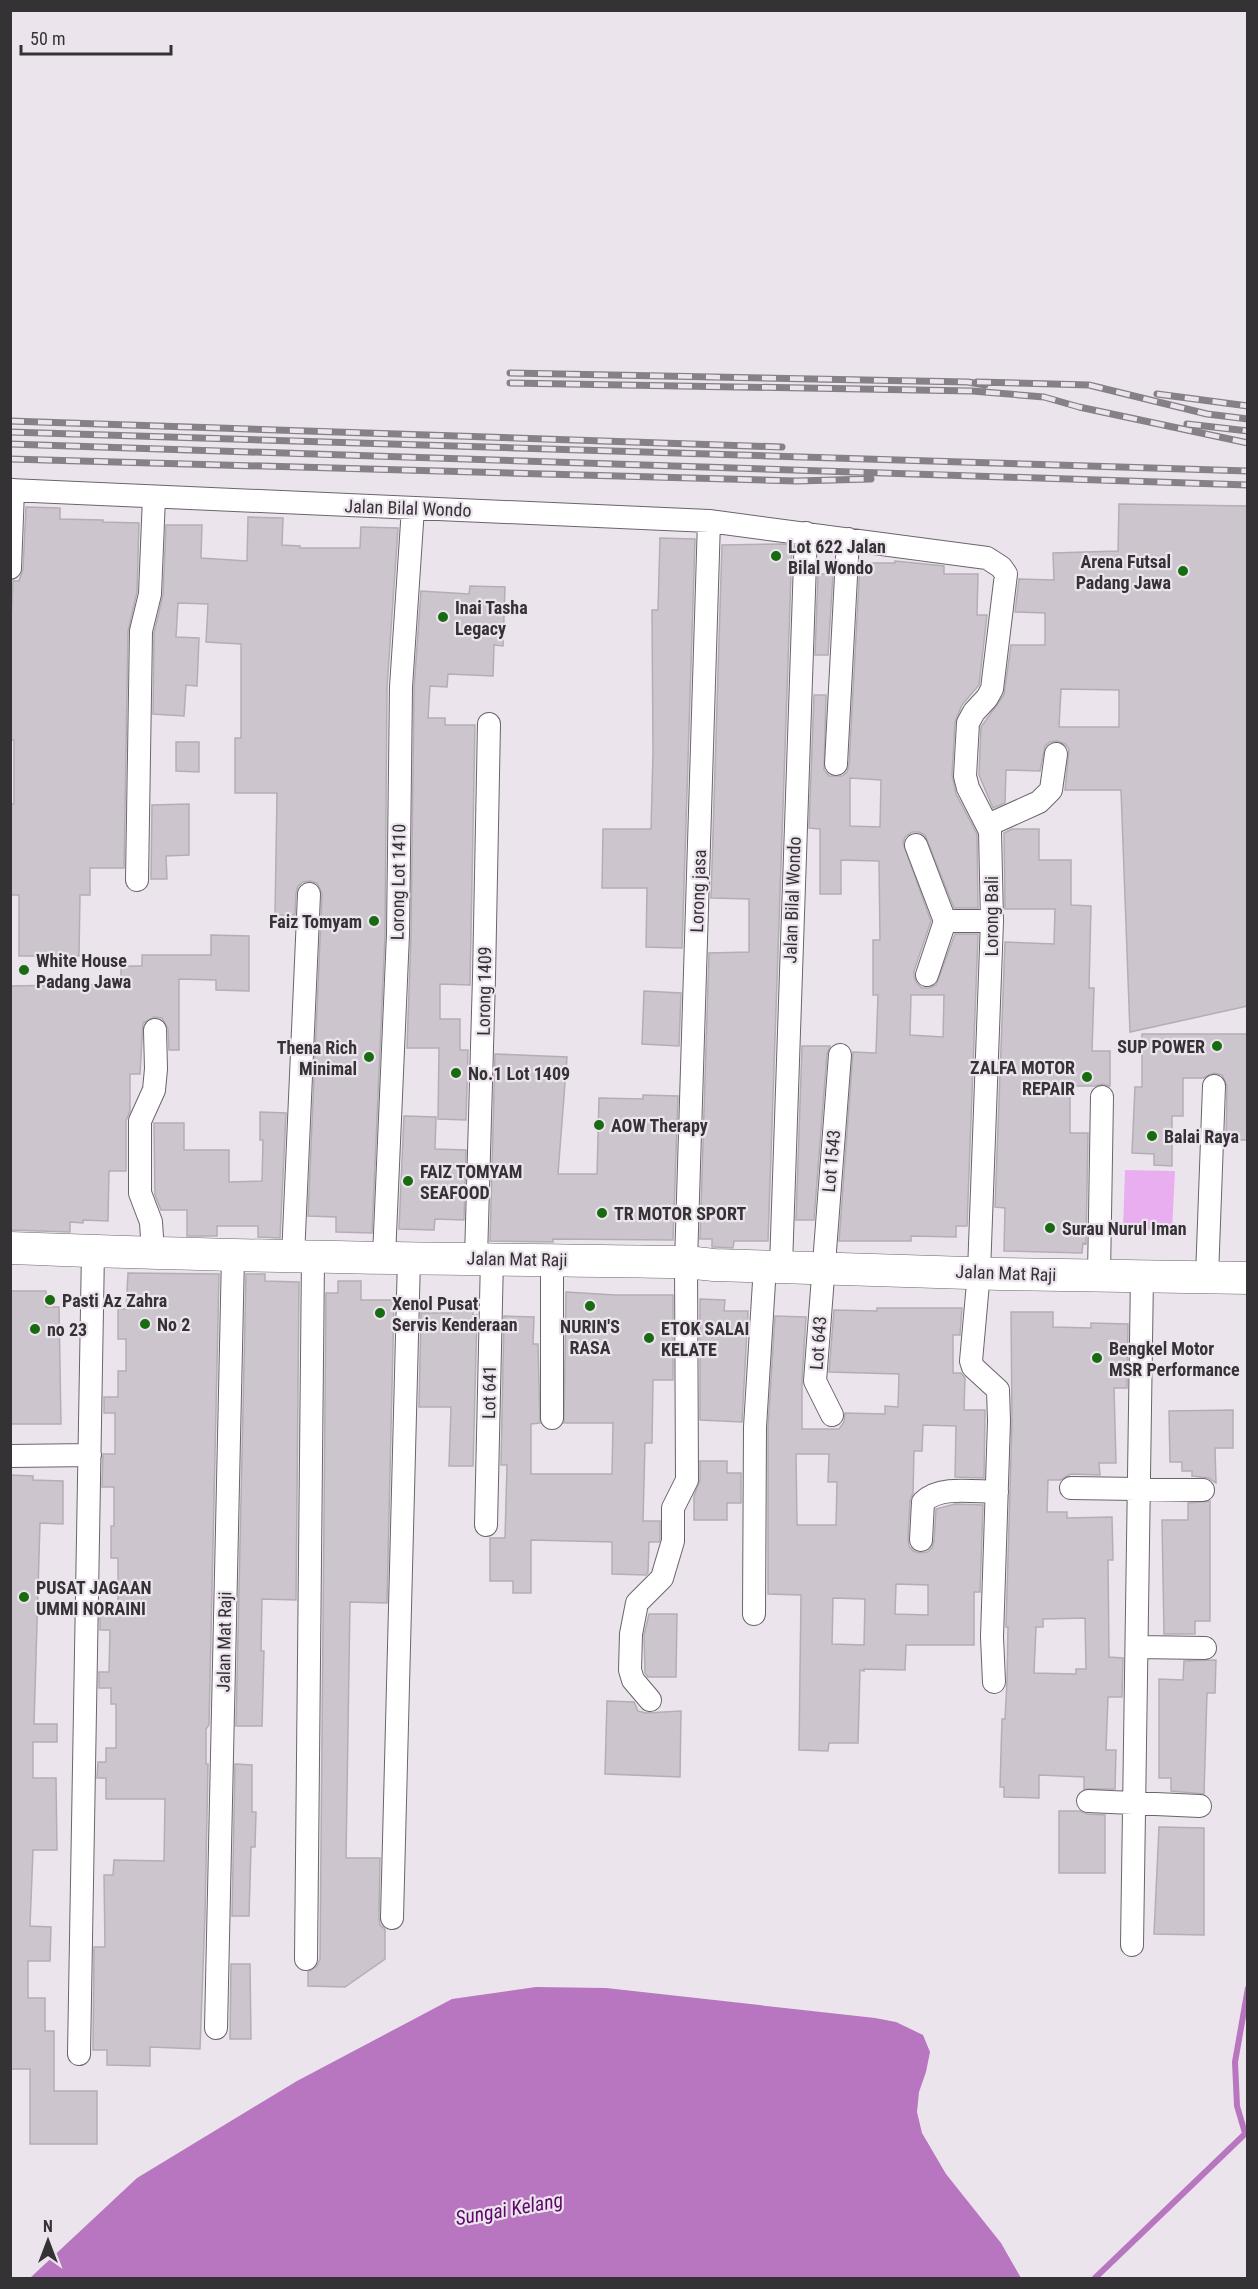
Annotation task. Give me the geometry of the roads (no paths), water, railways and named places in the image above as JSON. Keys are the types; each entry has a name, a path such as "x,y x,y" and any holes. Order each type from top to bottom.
{"street":[{"name":"Jalan Bilal Wondo","path":"12,490 709,521 988,559 1001,567 1005,574"},
{"path":"10,568 12,490"},
{"path":"137,880 141,631 150,594 154,497"},
{"name":"Lorong Lot 1410","path":"392,1918 401,687 413,508"},
{"name":"Lorong jasa","path":"650,1700 633,1680 630,1670 631,1634 637,1602 662,1578 673,1541 673,1508 687,1480 686,1262 709,521"},
{"name":"Jalan Bilal Wondo","path":"773,1266 806,533"},
{"path":"836,764 848,539"},
{"name":"Lorong Bali","path":"994,1682 992,1637 998,1390 973,1367 971,1361 979,1272 992,921 990,831 968,788 965,776 968,723 992,689 1005,574"},
{"name":"Lorong 1409","path":"484,1258 484,977 489,724"},
{"path":"988,825 1039,802 1051,790 1056,754"},
{"path":"916,844 945,921 927,975"},
{"path":"306,1959 303,1257 309,894"},
{"path":"945,921 992,921"},
{"path":"153,1253 151,1222 140,1193 140,1121 154,1090 155,1030"},
{"name":"Lot 1543","path":"823,1267 840,1055"},
{"path":"1207,1277 1214,1086"},
{"path":"1099,1275 1102,1097"},
{"name":"Jalan Mat Raji","path":"10,1248 232,1256 686,1262 1248,1278"},
{"path":"79,2054 93,1251"},
{"name":"Jalan Mat Raji","path":"216,2028 232,1256"},
{"name":"Lot 641","path":"484,1258 486,1525"},
{"path":"552,1260 552,1418"},
{"path":"753,1614 755,1427 773,1266"},
{"name":"Lot 643","path":"823,1267 815,1381 832,1415"},
{"path":"1131,1946 1138,1647 1142,1275"},
{"path":"10,1456 90,1455"},
{"path":"1071,1488 1203,1490"},
{"path":"921,1540 923,1502 928,1497 955,1491 997,1492"},
{"path":"1138,1647 1205,1648"},
{"path":"1088,1801 1200,1806"}],"water":[{"name":"Sungai Kelang","path":"536,1987 606,1988 875,2018 896,2022 923,2035 930,2052 919,2092 917,2112 922,2133 946,2174 1001,2243 1021,2278 30,2278 137,2178 297,2081 452,1999"}],"waterway":[{"path":"1245,2133 1237,2106 1235,2062 1248,1988"},
{"path":"1095,2278 1248,2131"}],"railway":[{"path":"510,373 968,382 985,385"},
{"path":"977,382 1089,385 1207,414 1248,419"},
{"path":"510,383 972,391 1044,397 1079,407 1248,443"},
{"path":"1157,394 1248,406"},
{"path":"10,421 782,447"},
{"path":"1187,424 1248,431"},
{"path":"10,432 1248,471"},
{"path":"10,444 1248,485"},
{"path":"10,459 796,481 871,479"}],"place":[{"name":"Lot 622 Jalan Bilal Wondo","path":"776,556"},
{"name":"Arena Futsal Padang Jawa","path":"1183,571"},
{"name":"Inai Tasha Legacy","path":"443,617"},
{"name":"Faiz Tomyam","path":"374,921"},
{"name":"White House Padang Jawa","path":"24,970"},
{"name":"SUP POWER","path":"1217,1046"},
{"name":"Thena Rich Minimal","path":"369,1057"},
{"name":"No.1 Lot 1409","path":"456,1073"},
{"name":"ZALFA MOTOR REPAIR","path":"1087,1077"},
{"name":"AOW Therapy","path":"599,1125"},
{"name":"Balai Raya","path":"1152,1136"},
{"name":"FAIZ TOMYAM SEAFOOD","path":"408,1181"},
{"name":"TR MOTOR SPORT","path":"602,1213"},
{"name":"Surau Nurul Iman","path":"1050,1228"},
{"name":"Pasti Az Zahra","path":"50,1300"},
{"name":"NURIN'S RASA","path":"590,1306"},
{"name":"Xenol Pusat Servis Kenderaan","path":"380,1313"},
{"name":"No 2","path":"145,1324"},
{"name":"no 23","path":"35,1329"},
{"name":"ETOK SALAI KELATE","path":"649,1338"},
{"name":"Bengkel Motor MSR Performance","path":"1097,1358"},
{"name":"PUSAT JAGAAN UMMI NORAINI","path":"24,1597"}]}
